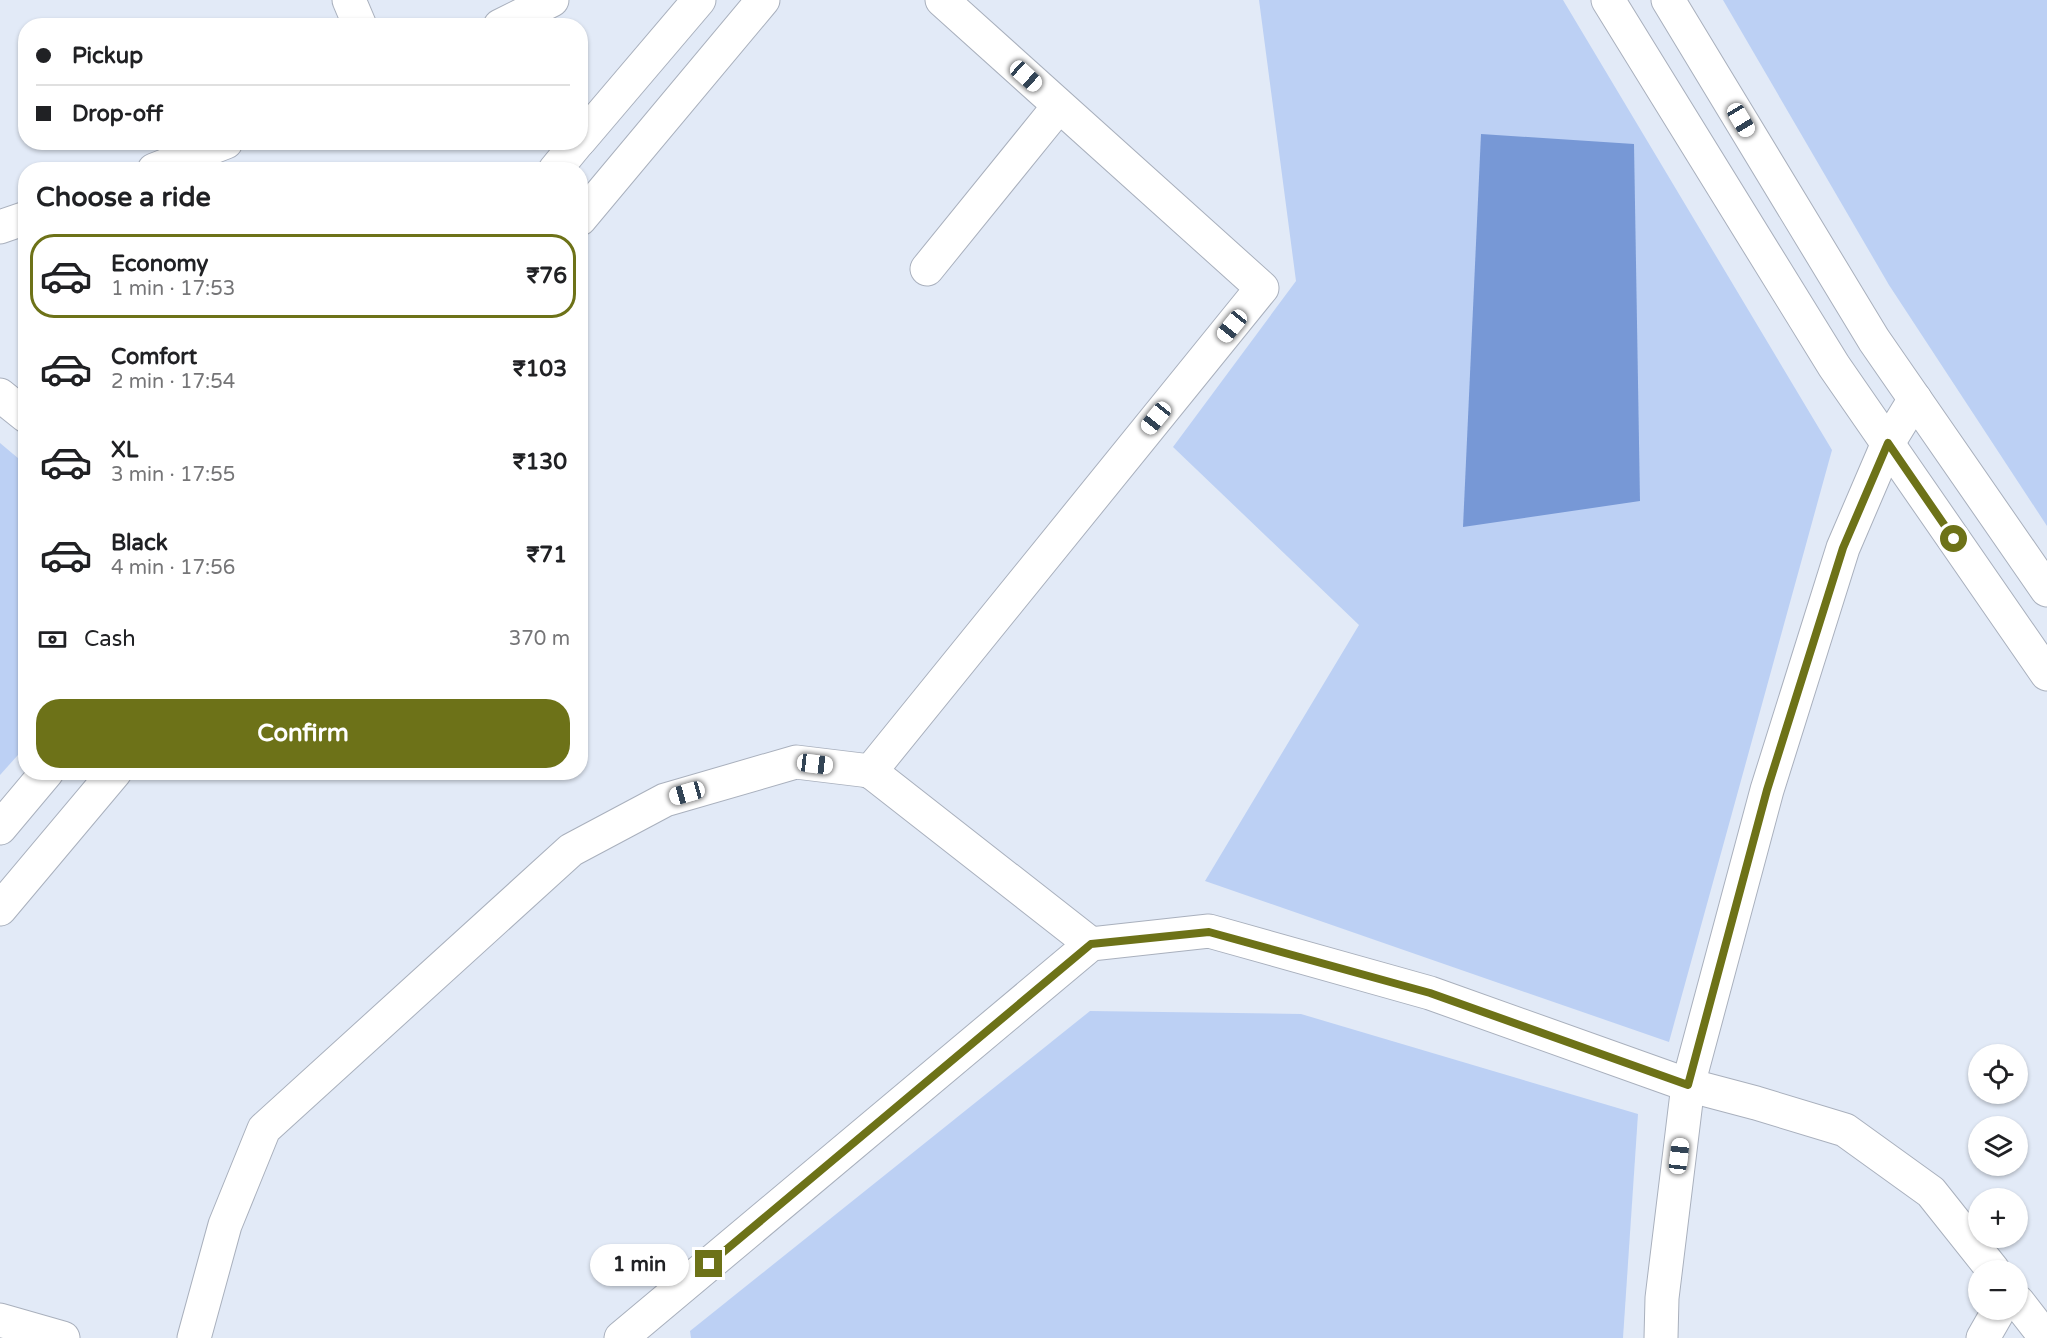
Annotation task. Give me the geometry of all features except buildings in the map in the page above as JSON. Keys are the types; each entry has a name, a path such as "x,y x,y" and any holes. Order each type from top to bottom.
{"street":[{"path":"349,0 357,18"},
{"path":"516,18 552,0"},
{"path":"588,130 699,0"},
{"path":"588,209 763,0"},
{"path":"870,772 1262,288 942,0"},
{"path":"1608,0 1834,366 2047,674"},
{"path":"1668,0 1874,340 2047,590"},
{"path":"927,270 1059,106"},
{"path":"175,162 205,150"},
{"path":"562,162 572,150"},
{"path":"0,227 18,221"},
{"path":"0,395 18,410"},
{"path":"1661,1338 1662,1298 1688,1085 1767,790 1843,548 1888,443 1915,399"},
{"path":"194,1338 225,1225 264,1129 571,850 665,800 796,762 870,772 1091,944"},
{"path":"0,828 40,780"},
{"path":"0,909 108,780"},
{"path":"632,1334 1091,944 1209,932 1430,993 1688,1085 1845,1130 1931,1192 1985,1260"},
{"path":"2028,1315 2046,1338"},
{"path":"0,1320 63,1338"},
{"path":"1983,1338 1993,1320"}],"shaded area":[{"path":"1259,0 1563,0 1832,450 1669,1042 1205,881 1359,625 1173,447 1296,281"},
{"path":"1723,0 2047,0 2047,526 1889,285"},
{"path":"0,443 18,458 18,755 0,775"},
{"path":"1090,1011 1301,1014 1638,1114 1623,1338 691,1338 690,1331"}],"water":[{"path":"1481,134 1634,144 1640,501 1463,527"}],"route":[{"path":"709,1264 1091,944 1209,932 1430,993 1688,1085 1767,790 1843,548 1888,443 1954,539"}]}
